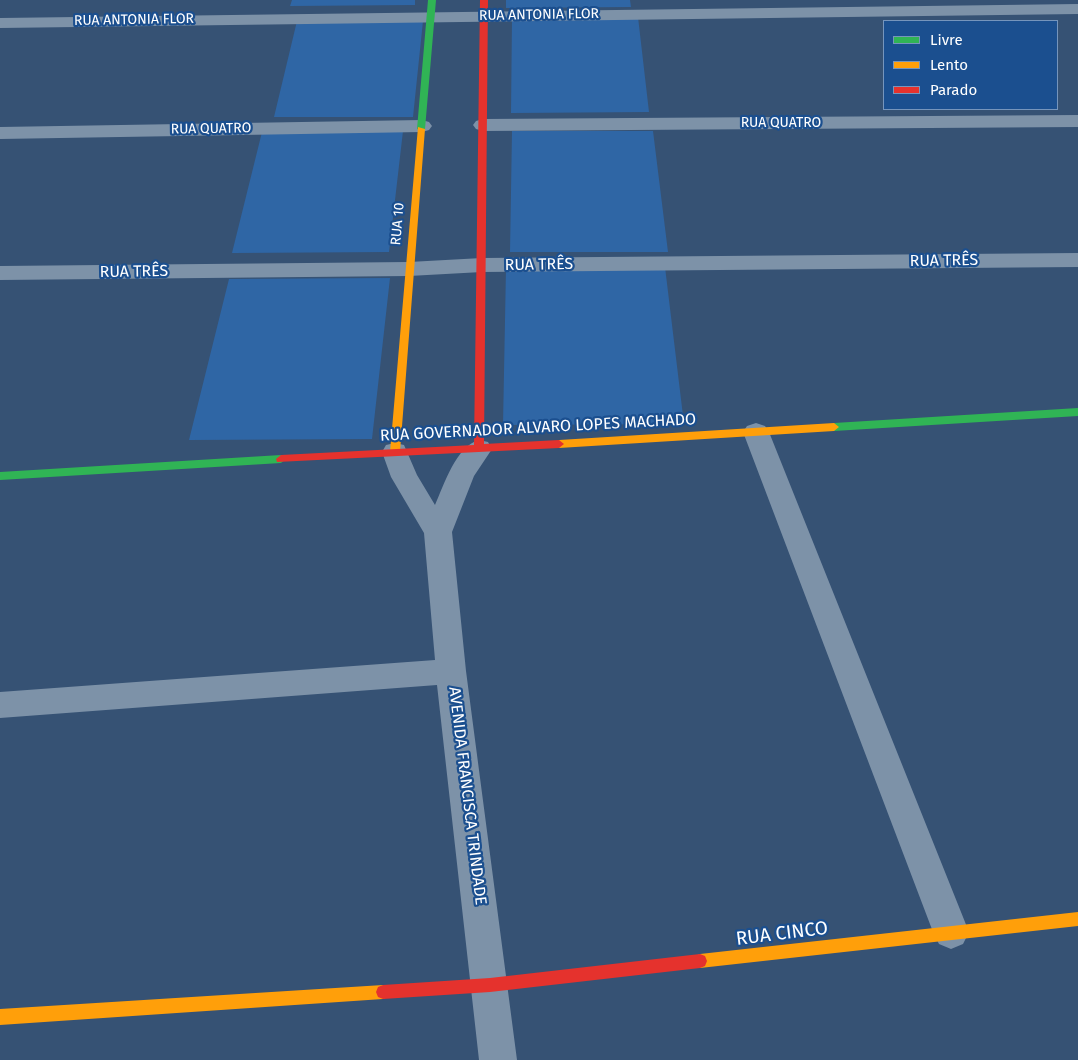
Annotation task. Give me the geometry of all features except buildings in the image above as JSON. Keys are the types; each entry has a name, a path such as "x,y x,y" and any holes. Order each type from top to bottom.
{"street":[{"name":"RUA ANTONIA FLOR","path":"0,23 432,8 1078,9"},
{"name":"RUA 10","path":"395,452 408,269 432,8"},
{"path":"479,449 484,8"},
{"name":"RUA QUATRO","path":"483,125 1078,121"},
{"name":"RUA QUATRO","path":"0,133 422,126"},
{"name":"RUA TRÊS","path":"0,273 408,269 482,265 1078,260"},
{"name":"RUA GOVERNADOR ALVARO LOPES MACHADO","path":"0,476 1077,413"},
{"path":"756,432 951,932"},
{"name":"AVENIDA FRANCISCA TRINDADE","path":"438,532 462,473 479,449"},
{"name":"AVENIDA FRANCISCA TRINDADE","path":"395,452 404,477 438,532 451,671 498,1060"},
{"path":"0,705 451,671"},
{"name":"RUA CINCO","path":"0,1017 155,1009 490,985 1078,919"}],"shaded area":[{"path":"292,0 415,0 415,5 290,6"},
{"path":"506,0 630,0 631,7 506,8"},
{"path":"638,17 649,112 511,113 512,18"},
{"path":"297,21 423,21 413,117 274,117"},
{"path":"403,131 389,252 232,253 262,132"},
{"path":"512,131 653,131 668,252 510,252"},
{"path":"665,267 684,424 503,425 506,268"},
{"path":"390,278 372,439 189,440 229,279"}],"traffic: fast":[{"path":"421,129 432,0"},
{"path":"834,427 1078,412"},
{"path":"0,476 281,459"}],"traffic: slow":[{"path":"395,452 421,129"},
{"path":"559,444 834,427"},
{"path":"700,961 1078,919"},
{"path":"0,1017 383,992"}],"traffic: jam":[{"path":"479,449 484,0"},
{"path":"281,459 559,444"},
{"path":"383,992 490,985 700,961"}]}
